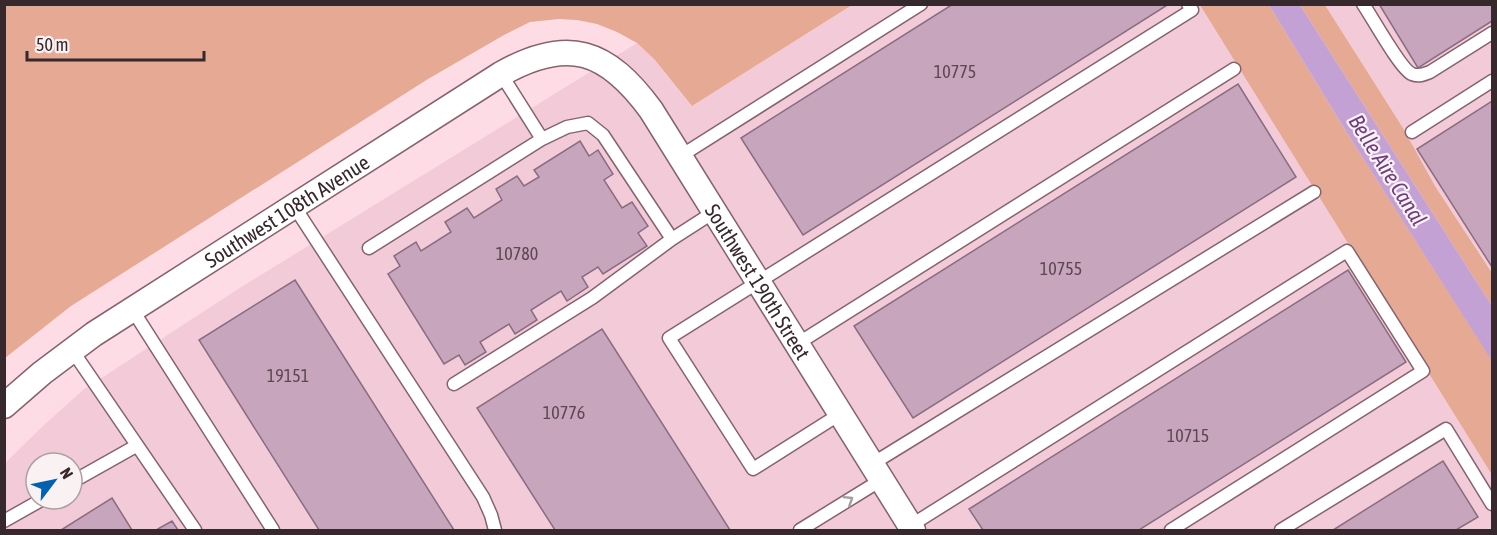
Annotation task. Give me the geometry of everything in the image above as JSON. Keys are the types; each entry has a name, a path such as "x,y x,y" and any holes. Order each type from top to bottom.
{"street":[{"name":"Southwest 108th Avenue","path":"4,406 72,350 132,309 501,74 521,62 541,55 569,52 584,55"},
{"name":"Southwest 190th Street","path":"584,55 603,63 621,75 637,91 912,528"}],"lane":[{"path":"680,157 921,4"},
{"path":"840,414 753,469 669,338 1192,10 1188,4"},
{"path":"1363,4 1401,64 1410,74 1414,75 1430,72 1492,33"},
{"path":"796,344 1234,69"},
{"path":"501,74 542,139"},
{"path":"1412,132 1492,81"},
{"path":"369,248 542,139 567,127 588,123 603,135 672,239"},
{"path":"800,531 819,526 877,472 1314,192"},
{"path":"294,206 483,497 495,531"},
{"path":"454,384 592,298 672,239 714,212"},
{"path":"912,528 1347,251 1423,371 1171,531"},
{"path":"132,309 273,531"},
{"path":"72,350 195,531"},
{"path":"1281,531 1446,429 1492,504"},
{"path":"84,475 136,446"},
{"path":"4,521 24,510"}],"shaded area":[{"path":"5,4 852,5 692,106 655,60 637,43 617,32 597,24 577,20 530,22 428,79 71,306 5,358"},
{"path":"1200,4 1492,475 1492,530 5,530 4,464 83,390 235,291 637,43 655,60 692,106 852,5"},
{"path":"1200,5 1269,5 1347,133 1490,357 1492,361 1492,475"},
{"path":"1300,5 1325,5 1403,128 1435,186 1492,273 1492,306"},
{"path":"1325,5 1492,5 1492,273 1435,186 1403,128"}],"water":[{"name":"Belle Aire Canal","path":"1269,5 1300,5 1492,306 1492,361 1347,133"}],"building":[{"path":"953,4 1169,4 803,235 741,138"},
{"path":"1379,4 1492,4 1492,21 1418,68"},
{"path":"1238,84 1296,177 913,418 854,326"},
{"path":"1492,101 1492,267 1417,149"},
{"path":"580,141 589,156 598,150 613,174 604,180 622,208 632,202 648,226 638,233 647,246 603,274 598,267 582,277 588,287 567,301 561,291 531,310 537,320 515,334 509,324 480,342 486,352 465,365 459,355 444,364 388,274 400,266 394,256 416,242 421,251 451,232 445,222 467,208 474,218 502,200 496,189 517,176 524,186 539,177 534,170"},
{"path":"1348,270 1406,362 1139,530 983,530 969,509"},
{"path":"295,280 454,530 319,530 199,340"},
{"path":"602,329 730,530 555,530 477,408"},
{"path":"1443,461 1478,517 1456,530 1333,530"},
{"path":"112,498 132,530 61,530"},
{"path":"172,521 178,530 156,530"}]}
